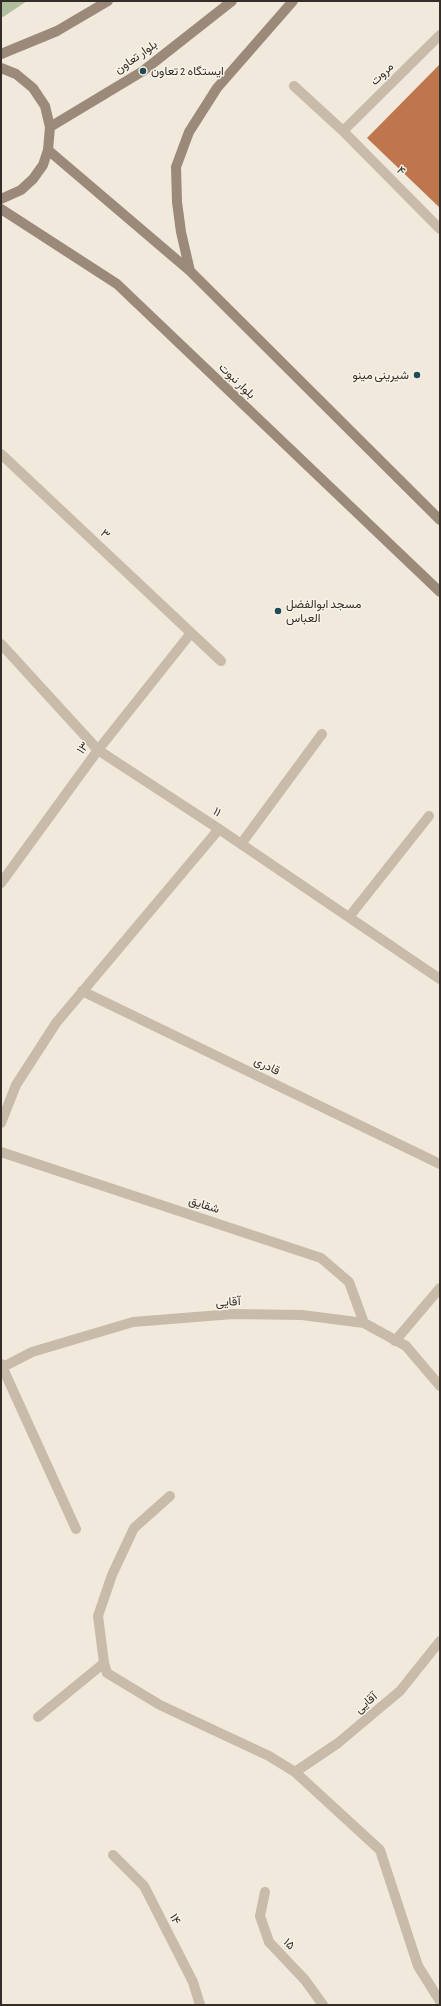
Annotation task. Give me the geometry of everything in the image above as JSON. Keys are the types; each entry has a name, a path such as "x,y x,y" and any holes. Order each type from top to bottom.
{"main road":[{"path":"1,54 57,31 108,1"},
{"name":"بلوار تعاون","path":"50,127 143,71 232,1"},
{"path":"190,271 181,232 177,202 176,167 189,132 217,88 293,1"},
{"path":"1,68 16,74 33,88 45,106 50,127 48,150 43,166 33,179 21,190 1,199"},
{"path":"48,150 190,271 440,520"},
{"name":"بلوار نبوت","path":"1,209 117,284 440,592"}],"street":[{"name":"مروت","path":"343,131 440,35"},
{"name":"۴","path":"294,86 343,131 440,229"},
{"name":"۳","path":"1,454 221,661"},
{"name":"۱۳","path":"1,883 98,750 191,633"},
{"name":"۱۱","path":"1,644 98,750 219,829 440,979"},
{"path":"241,844 322,734"},
{"path":"349,917 429,816"},
{"path":"1,1123 16,1085 56,1023 219,829"},
{"name":"قادری","path":"82,991 440,1164"},
{"name":"شقایق","path":"1,1152 321,1258 349,1282 364,1323"},
{"path":"395,1341 440,1288"},
{"name":"آقایی","path":"2,1366 32,1352 133,1322 241,1314 302,1315 364,1323 406,1346 440,1386"},
{"path":"2,1366 76,1529"},
{"path":"170,1496 134,1528 112,1575 98,1616 104,1663 107,1672 160,1705 269,1756 296,1772 380,1850 418,1966 440,2001"},
{"name":"آقایی","path":"296,1772 338,1743 400,1691 440,1642"},
{"path":"38,1718 104,1663"},
{"name":"۱۴","path":"113,1855 144,1886 193,1982 200,2005"},
{"name":"۱۵","path":"265,1892 260,1916 269,1942 305,1980 323,2005"}],"green space":[{"path":"1,1 27,1 3,17 1,16"}],"building":[{"path":"440,64 440,208 367,138"}],"place":[{"name":"ایستگاه 2 تعاون","path":"143,71"},
{"name":"شیرینی مینو","path":"417,375"},
{"name":"مسجد ابوالفضل العباس","path":"278,611"}]}
